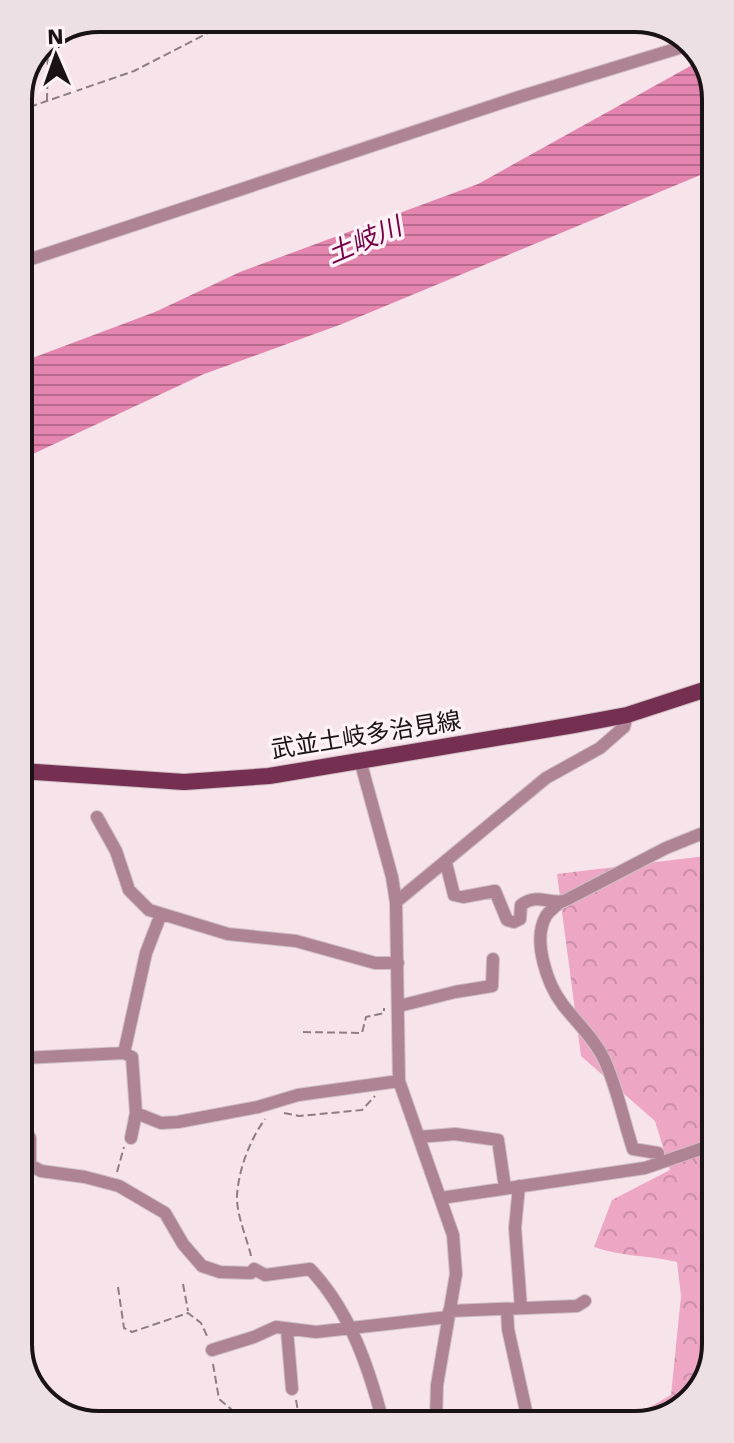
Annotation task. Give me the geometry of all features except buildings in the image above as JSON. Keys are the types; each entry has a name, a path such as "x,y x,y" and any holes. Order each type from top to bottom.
{"main road":[{"name":"武並土岐多治見線","path":"32,772 170,781 227,781 627,715 702,691"}],"street":[{"path":"32,259 519,97 678,48"},
{"path":"396,902 546,778 600,748 624,727 627,715"},
{"path":"360,760 396,902 399,1081 453,1235 456,1274 437,1385 436,1411"},
{"path":"97,817 116,851 132,895 149,910 228,934 296,941 375,963 398,963"},
{"path":"658,1153 633,1149 605,1062 590,1035 564,1006 551,984 542,951 542,929 547,913 559,903 666,848 702,833"},
{"path":"446,863 454,895 463,897 495,891 510,922 520,919 521,905 536,897 559,903"},
{"path":"124,1053 146,953 161,914"},
{"path":"399,1006 492,986 493,959"},
{"path":"32,1058 124,1053 132,1057 136,1113 131,1138"},
{"path":"136,1113 161,1123 178,1122 271,1107 298,1095 399,1081"},
{"path":"419,1137 455,1134 498,1140 505,1188"},
{"path":"441,1198 645,1168 702,1148"},
{"path":"32,1166 41,1171 113,1184 165,1213 183,1244 202,1266 220,1272 251,1273 254,1269 265,1275 310,1269 322,1281 350,1327 371,1375 380,1411"},
{"path":"519,1186 515,1228 521,1308"},
{"path":"212,1350 276,1327 316,1332 449,1314 577,1306 585,1301"},
{"path":"507,1309 508,1329 526,1411"},
{"path":"287,1330 292,1389"}],"path":[{"path":"32,107 134,71 210,32"},
{"path":"48,56 49,83 45,95 48,102"},
{"path":"303,1032 362,1033 366,1017 384,1013 385,994 399,989"},
{"path":"254,1269 237,1197 243,1163 254,1134 271,1107 299,1116 362,1110 378,1093"},
{"path":"113,1184 126,1138 131,1138"},
{"path":"183,1284 188,1313 201,1323 212,1350 219,1399 231,1411"},
{"path":"118,1287 124,1328 132,1332 188,1313"},
{"path":"292,1389 297,1411"}],"green space":[{"path":"702,856 702,1344 698,1366 691,1381 676,1397 648,1410 644,1410 671,1395 681,1296 677,1262 594,1247 612,1200 670,1170 655,1121 581,1056 557,874"}],"water":[{"name":"土岐川","path":"692,65 697,73 702,99 702,174 342,324 204,374 32,454 32,358 155,312 240,272 478,184"}]}
